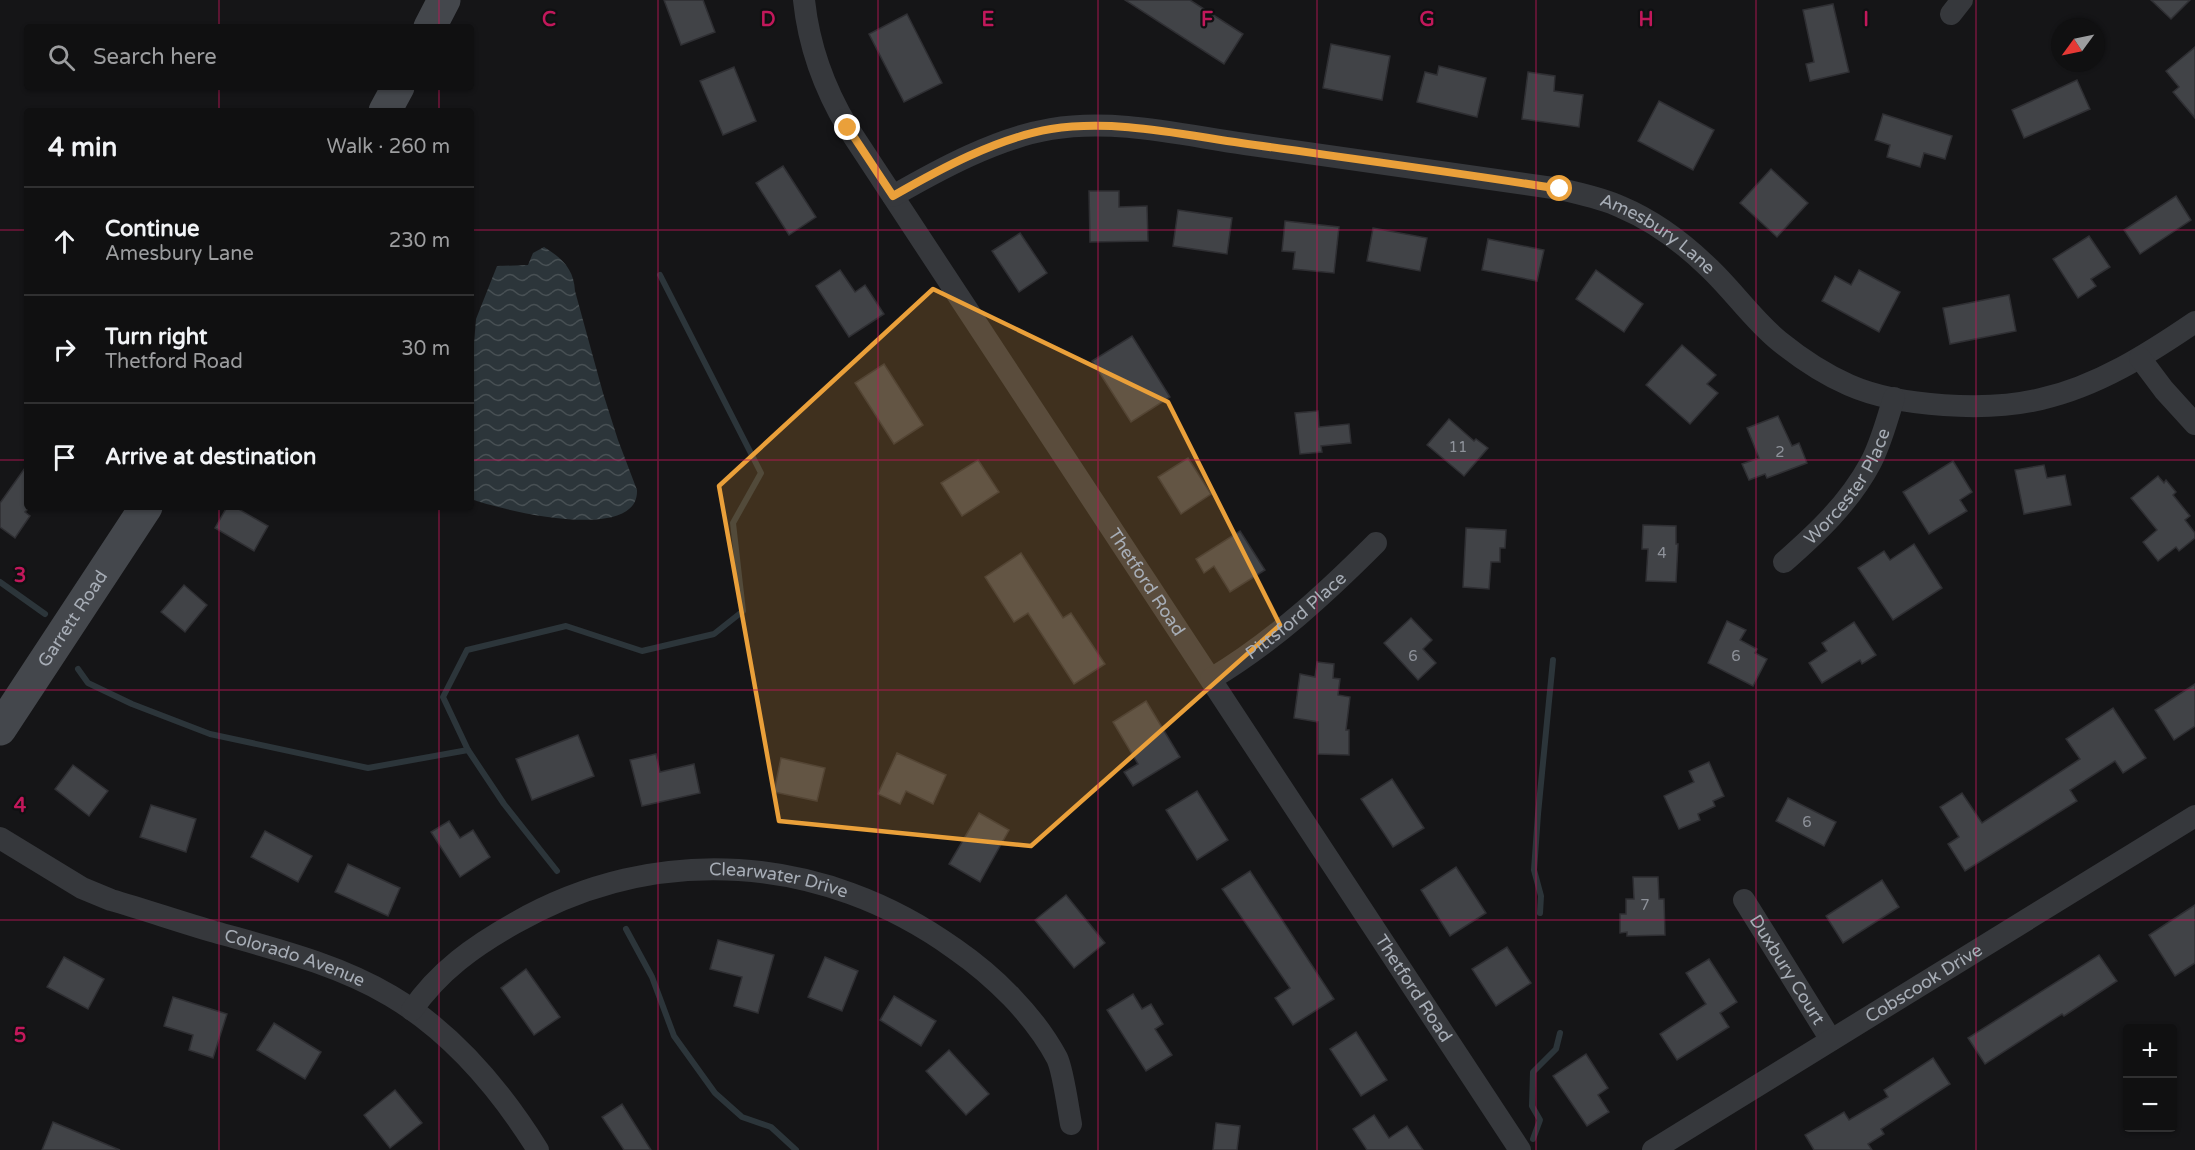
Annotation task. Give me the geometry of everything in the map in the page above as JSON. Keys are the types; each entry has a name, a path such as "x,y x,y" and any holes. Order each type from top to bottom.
{"street":[{"path":"432,24 444,0"},
{"name":"Thetford Road","path":"804,0 806,19 817,64 831,99 1520,1150"},
{"path":"387,108 396,90"},
{"name":"Amesbury Lane","path":"893,196 919,181 997,145 1050,129 1079,126 1115,126 1560,189 1622,207 1678,242 1708,267 1761,326 1813,366 1850,385 1894,398 1938,404 2012,404 2042,399 2082,386 2140,358 2195,322"},
{"path":"2140,358 2164,390 2195,424"},
{"name":"Worcester Place","path":"1784,562 1833,517 1854,490 1871,462 1894,398"},
{"name":"Garrett Road","path":"0,729 144,510"},
{"name":"Pittsford Place","path":"1211,680 1281,631 1326,594 1376,543"},
{"name":"Cobscook Drive","path":"1653,1150 2195,816"},
{"name":"Colorado Avenue","path":"0,838 82,888 111,900 322,964 390,996 412,1010 466,1056 496,1088 538,1150"},
{"name":"Clearwater Drive","path":"412,1010 426,990 445,970 471,949 537,910 592,888 627,880 700,869 762,872 798,878 857,894 909,918 969,958 996,982 1031,1021 1058,1059 1071,1124"},
{"name":"Duxbury Court","path":"1743,900 1831,1040"}],"highlighted area":[{"path":"933,289 1168,402 1280,625 1031,846 779,821 719,486"}],"water":[{"path":"544,247 566,265 572,276 603,393 637,490 632,507 616,516 592,520 565,519 509,510 474,500 476,319 497,266 528,265 533,253"}],"building":[{"path":"664,0 703,0 715,32 681,45"},
{"path":"1125,0 1190,0 1243,34 1224,64"},
{"path":"2151,0 2190,0 2171,19"},
{"path":"1833,4 1849,72 1810,81 1806,64 1814,62 1803,10"},
{"path":"907,14 942,83 904,102 869,34"},
{"path":"1331,44 1390,56 1382,100 1323,88"},
{"path":"2195,47 2195,118 2173,92 2179,87 2166,71"},
{"path":"1439,66 1486,78 1477,117 1417,102 1425,72 1437,75"},
{"path":"734,67 756,121 723,135 700,81"},
{"path":"1528,72 1555,76 1554,91 1583,95 1579,127 1522,119"},
{"path":"2077,80 2090,109 2024,138 2012,110"},
{"path":"1659,101 1714,130 1693,170 1638,141"},
{"path":"1883,114 1952,136 1945,159 1924,153 1920,167 1887,157 1890,145 1875,140"},
{"path":"783,166 816,217 789,235 756,183"},
{"path":"1771,169 1808,203 1777,237 1740,203"},
{"path":"1089,191 1119,191 1119,207 1147,206 1148,241 1090,242"},
{"path":"2176,196 2191,220 2140,254 2124,230"},
{"path":"1178,210 1232,218 1227,254 1173,246"},
{"path":"1285,221 1339,227 1334,273 1293,269 1295,252 1282,251"},
{"path":"1373,228 1427,238 1420,271 1367,261"},
{"path":"1020,233 1047,273 1019,292 992,251"},
{"path":"2089,236 2110,267 2091,279 2096,286 2078,298 2053,259"},
{"path":"1488,239 1544,250 1537,281 1482,270"},
{"path":"840,270 855,292 865,285 884,314 849,337 816,286"},
{"path":"1596,270 1643,304 1624,332 1576,299"},
{"path":"1859,270 1900,292 1879,332 1822,301 1835,276 1851,285"},
{"path":"2009,295 2016,331 1950,344 1943,308"},
{"path":"1132,336 1170,397 1131,422 1092,361"},
{"path":"1682,345 1716,375 1707,384 1718,393 1690,424 1646,385"},
{"path":"884,364 923,425 894,444 855,383"},
{"path":"1318,411 1319,427 1349,424 1351,443 1321,446 1322,452 1300,454 1295,413"},
{"path":"1778,416 1792,446 1799,443 1807,463 1767,478 1765,474 1749,480 1742,464 1759,458 1747,428"},
{"path":"1449,419 1474,441 1476,439 1488,448 1464,476 1427,445"},
{"path":"1188,458 1211,494 1181,514 1158,477"},
{"path":"978,460 999,492 962,516 941,483"},
{"path":"1953,461 1972,492 1960,500 1967,511 1929,534 1903,492"},
{"path":"2044,465 2047,478 2065,475 2071,505 2024,514 2015,470"},
{"path":"24,469 24,510 27,510 25,512 30,516 15,538 0,527 0,503"},
{"path":"2158,476 2164,483 2166,480 2176,492 2173,495 2190,516 2185,520 2195,533 2195,538 2179,551 2176,547 2158,561 2143,542 2157,530 2131,498"},
{"path":"225,510 240,510 268,526 254,551 215,528"},
{"path":"1643,525 1676,526 1676,544 1678,544 1676,582 1646,581 1648,549 1642,549"},
{"path":"1466,528 1506,530 1505,548 1500,548 1500,562 1491,562 1489,589 1463,587"},
{"path":"1240,531 1265,570 1230,592 1214,566 1204,573 1196,559"},
{"path":"1914,544 1942,588 1893,620 1858,568 1884,551 1890,560"},
{"path":"1021,553 1063,618 1071,613 1105,664 1074,684 1028,613 1014,622 985,577"},
{"path":"184,585 207,605 185,632 161,612"},
{"path":"1411,618 1432,640 1423,649 1436,663 1418,680 1384,643"},
{"path":"1727,621 1746,630 1740,640 1757,649 1755,653 1767,659 1753,686 1708,663"},
{"path":"1854,622 1876,655 1862,664 1860,660 1822,683 1809,663 1827,651 1822,643"},
{"path":"1317,662 1334,664 1333,678 1340,679 1338,695 1350,697 1346,730 1349,730 1349,755 1318,754 1318,722 1294,718 1300,674 1315,677"},
{"path":"2195,684 2195,726 2174,740 2155,710"},
{"path":"1146,701 1180,757 1133,786 1124,772 1138,764 1113,722"},
{"path":"2113,708 2146,758 2123,773 2115,761 2070,790 2077,801 1965,871 1948,844 1959,837 1940,807 1962,793 1982,823 2080,759 2066,739"},
{"path":"578,735 594,776 532,800 516,759"},
{"path":"897,753 946,775 933,804 906,791 900,804 878,794"},
{"path":"656,754 660,772 694,764 700,793 642,806 630,760"},
{"path":"781,758 825,768 817,801 774,792"},
{"path":"1709,762 1724,796 1713,801 1715,806 1698,814 1700,820 1679,829 1664,796 1694,782 1689,771"},
{"path":"73,765 108,791 89,816 55,789"},
{"path":"1392,779 1424,828 1393,847 1361,799"},
{"path":"1197,791 1228,840 1197,860 1166,810"},
{"path":"1788,798 1836,822 1824,846 1776,821"},
{"path":"151,805 196,819 186,852 140,837"},
{"path":"979,813 1009,830 980,882 949,864"},
{"path":"449,821 460,838 473,830 490,857 460,877 431,832"},
{"path":"265,831 312,856 298,882 251,857"},
{"path":"348,864 400,888 388,916 335,892"},
{"path":"1456,867 1486,913 1450,936 1421,890"},
{"path":"1250,871 1334,999 1293,1025 1275,998 1290,988 1222,889"},
{"path":"1633,877 1658,877 1659,899 1664,899 1665,935 1627,936 1627,932 1620,933 1620,914 1626,914 1626,899 1634,899"},
{"path":"1882,880 1899,907 1843,943 1826,916"},
{"path":"1066,895 1105,943 1074,968 1035,920"},
{"path":"2195,905 2195,963 2175,976 2149,935"},
{"path":"718,940 774,955 758,1013 734,1006 742,977 710,969"},
{"path":"1507,947 1531,983 1496,1006 1472,969"},
{"path":"2099,955 2117,981 1985,1064 1968,1038"},
{"path":"64,957 104,979 88,1009 47,987"},
{"path":"825,957 858,971 842,1011 808,997"},
{"path":"1709,959 1737,1002 1720,1013 1729,1027 1677,1060 1660,1034 1706,1004 1686,973"},
{"path":"526,969 560,1017 534,1035 501,988"},
{"path":"1133,994 1142,1009 1151,1004 1163,1024 1155,1029 1172,1055 1146,1071 1107,1010"},
{"path":"894,996 936,1021 921,1046 880,1020"},
{"path":"173,997 227,1014 213,1058 189,1050 193,1035 164,1026"},
{"path":"274,1023 321,1052 305,1079 257,1050"},
{"path":"1356,1032 1387,1080 1361,1096 1330,1049"},
{"path":"949,1050 989,1094 966,1115 926,1071"},
{"path":"1586,1054 1608,1088 1598,1095 1609,1112 1587,1126 1553,1076"},
{"path":"1933,1058 1950,1084 1881,1129 1884,1134 1868,1144 1872,1150 1814,1150 1805,1135 1844,1112 1849,1120 1888,1097 1884,1090"},
{"path":"395,1090 422,1123 390,1148 364,1115"},
{"path":"622,1104 651,1150 624,1150 602,1117"},
{"path":"1374,1115 1389,1138 1407,1126 1423,1150 1367,1150 1353,1129"},
{"path":"53,1122 120,1150 42,1150"},
{"path":"1216,1123 1240,1126 1237,1150 1213,1150"}],"waterway":[{"path":"557,871 504,804 468,750 443,697 467,650 566,626 642,651 714,634 743,611 733,523 761,473 660,275"},
{"path":"0,582 45,614"},
{"path":"1540,913 1541,896 1534,870 1553,660"},
{"path":"78,669 88,683 132,704 210,734 368,768 468,750"},
{"path":"626,929 652,977 674,1036 715,1093 742,1117 771,1127 796,1150"},
{"path":"1533,1139 1540,1120 1532,1106 1533,1072 1556,1049 1560,1033"}],"route":[{"path":"848,128 893,196 919,181 997,145 1050,129 1079,126 1115,126 1560,189"}]}
